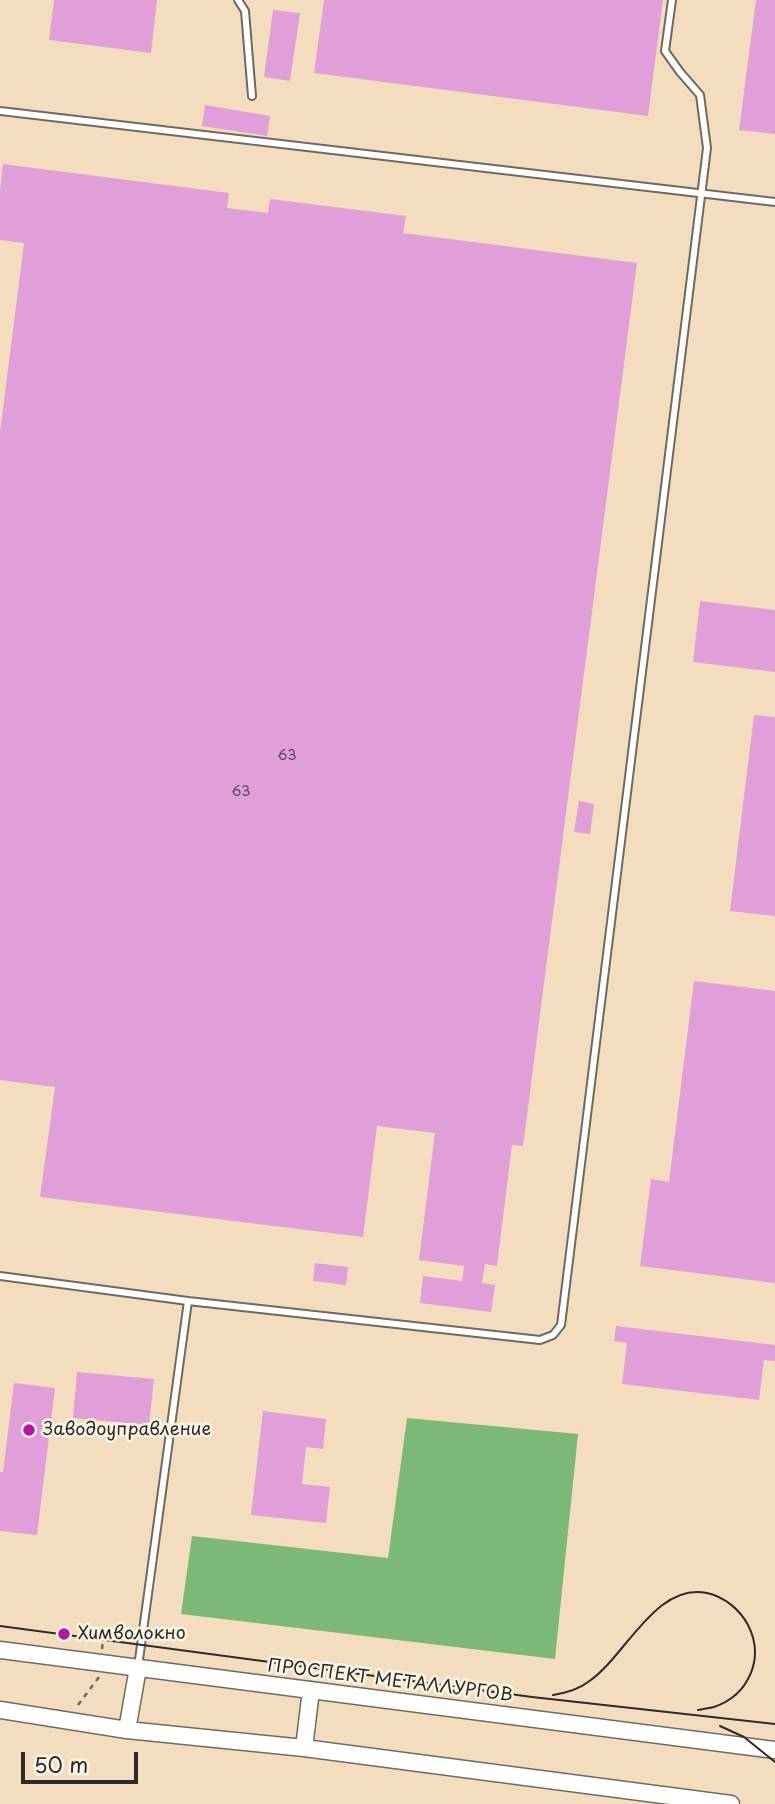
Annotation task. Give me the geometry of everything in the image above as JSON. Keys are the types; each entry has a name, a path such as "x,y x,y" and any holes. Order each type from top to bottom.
{"street":[{"name":"ПРОСПЕКТ МЕТАЛЛУРГОВ","path":"0,1650 775,1750"},
{"path":"127,1730 138,1668"},
{"path":"303,1748 311,1690"},
{"path":"0,1710 127,1730 303,1748 732,1804"}],"lane":[{"path":"238,0 245,11 252,96"},
{"path":"0,1276 188,1301 540,1340 553,1335 561,1325 707,148 700,95 665,51 672,0"},
{"path":"0,111 775,202"},
{"path":"138,1668 188,1301"}],"path":[{"path":"102,1651 104,1631"},
{"path":"72,1713 100,1677"}],"green space":[{"path":"407,1418 578,1434 555,1659 181,1614 192,1536 388,1558"}],"building":[{"path":"54,0 157,0 151,53 49,40"},
{"path":"324,0 663,0 648,116 314,73"},
{"path":"756,0 775,0 775,134 739,130"},
{"path":"273,10 300,13 290,81 264,77"},
{"path":"205,105 270,116 267,136 202,126"},
{"path":"3,164 229,193 227,208 268,213 270,199 406,216 403,233 637,263 523,1146 512,1145 497,1266 485,1264 482,1283 495,1285 491,1312 420,1303 423,1276 462,1281 464,1266 419,1260 435,1133 377,1126 363,1237 40,1197 55,1087 0,1080 0,432 24,243 0,240"},
{"path":"700,601 775,610 775,672 693,662"},
{"path":"754,715 775,717 775,916 730,911"},
{"path":"579,801 594,804 590,834 574,832"},
{"path":"694,981 775,991 775,1283 640,1266 651,1179 669,1182"},
{"path":"315,1263 348,1267 346,1285 313,1281"},
{"path":"616,1326 775,1345 775,1361 764,1360 759,1400 622,1384 627,1343 614,1341"},
{"path":"77,1372 154,1379 149,1425 73,1418"},
{"name":"Заводоуправление","path":"14,1383 55,1388 37,1535 0,1531 0,1472 3,1472"},
{"path":"263,1411 326,1419 323,1449 306,1447 302,1484 330,1487 326,1523 251,1515"}],"tram line":[{"path":"553,1695 576,1689 602,1671 642,1624 672,1599 688,1593 707,1593 726,1601 745,1619 755,1650 750,1674 736,1694 714,1707 698,1710"},
{"path":"0,1626 532,1697 775,1724"},
{"path":"720,1726 744,1737 775,1762"}],"place":[{"name":"Заводоуправление","path":"29,1430"},
{"name":"Химволокно","path":"64,1634"}]}
